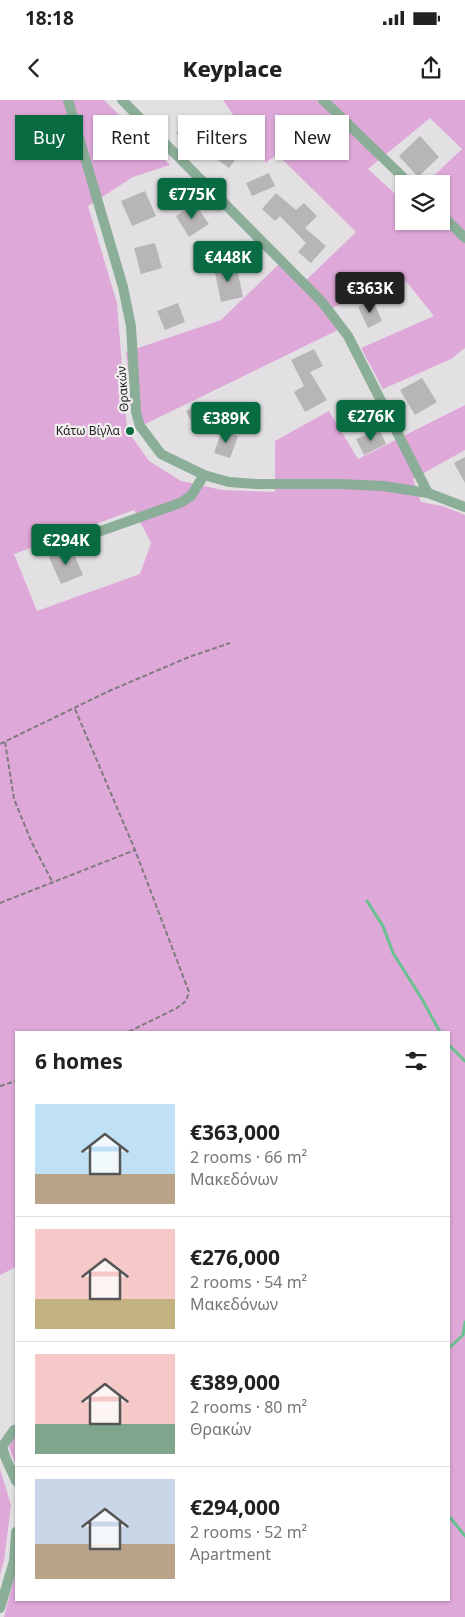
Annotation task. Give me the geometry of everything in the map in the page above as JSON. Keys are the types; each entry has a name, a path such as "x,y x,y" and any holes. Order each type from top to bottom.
{"street":[{"name":"Θρακών","path":"68,100 123,288 131,326 136,412 140,426 161,454 204,475 229,482 374,486 428,494 465,507"},
{"path":"122,100 322,302 348,336 428,494"},
{"path":"323,100 330,104 401,175"},
{"path":"450,223 465,238"},
{"path":"95,533 180,503 192,496 204,475"},
{"path":"14,1430 2,1447 15,1479"},
{"path":"0,1608 14,1561 15,1546"}],"path":[{"path":"0,744 109,691 189,657 230,643"},
{"path":"75,709 135,850 189,992 186,1001 177,1008 130,1031"},
{"path":"4,742 16,806 32,844 53,883"},
{"path":"0,904 135,850"},
{"path":"0,1086 15,1081"}],"shaded area":[{"path":"0,100 104,100 119,115 93,115 93,160 165,160 170,165 133,177 88,206 117,303 127,430 149,461 181,481 222,490 275,492 275,441 329,411 358,459 465,405 465,450 413,479 421,502 442,506 465,515 465,1617 4,1617 15,1575 15,1601 450,1601 450,1031 15,1031 15,1268 0,1275","holes":["134,510 151,543 140,574 37,611 14,554"]},
{"path":"223,100 465,100 465,348 451,359 383,389 361,348 434,316 401,275 326,311 338,330 135,429 126,352 221,320 278,265 301,285 356,232 283,160 349,160 349,115 275,115 275,156 266,163 264,160 265,115 233,115","holes":["430,118 462,149 435,175 450,175 450,230 395,230 395,194 368,169"]},
{"path":"15,1438 15,1463 9,1447"},
{"path":"0,1469 11,1505 4,1561 0,1575"}],"building":[{"path":"420,136 439,157 420,175 416,175 399,156"},
{"path":"218,160 235,160 229,168"},
{"path":"269,173 275,186 252,196 246,183"},
{"path":"145,191 156,216 132,226 121,201"},
{"path":"276,193 296,210 304,203 317,216 305,228 326,246 311,263 298,252 306,243 280,216 275,221 262,209"},
{"path":"195,204 209,224 189,237 176,216"},
{"path":"155,243 162,268 141,274 134,248"},
{"path":"236,264 243,297 221,302 214,268"},
{"path":"373,300 382,321 368,328 358,307"},
{"path":"178,303 185,322 165,330 157,311"},
{"path":"314,349 323,366 310,372 327,400 305,412 294,392 304,386 291,360"},
{"path":"422,378 437,402 415,415 400,390"},
{"path":"205,402 215,423 197,432 186,411"},
{"path":"379,429 386,444 364,455 356,439"},
{"path":"222,430 238,436 230,458 214,453"},
{"path":"465,457 465,483 454,463"},
{"path":"71,547 83,575 61,584 49,557"}],"waterway":[{"path":"367,901 383,926 393,953 439,1031"},
{"path":"450,1046 465,1061"},
{"path":"450,1347 463,1335 465,1322"},
{"path":"450,1517 465,1536"}],"place":[{"name":"Κάτω Βίγλα","path":"130,431"}]}
